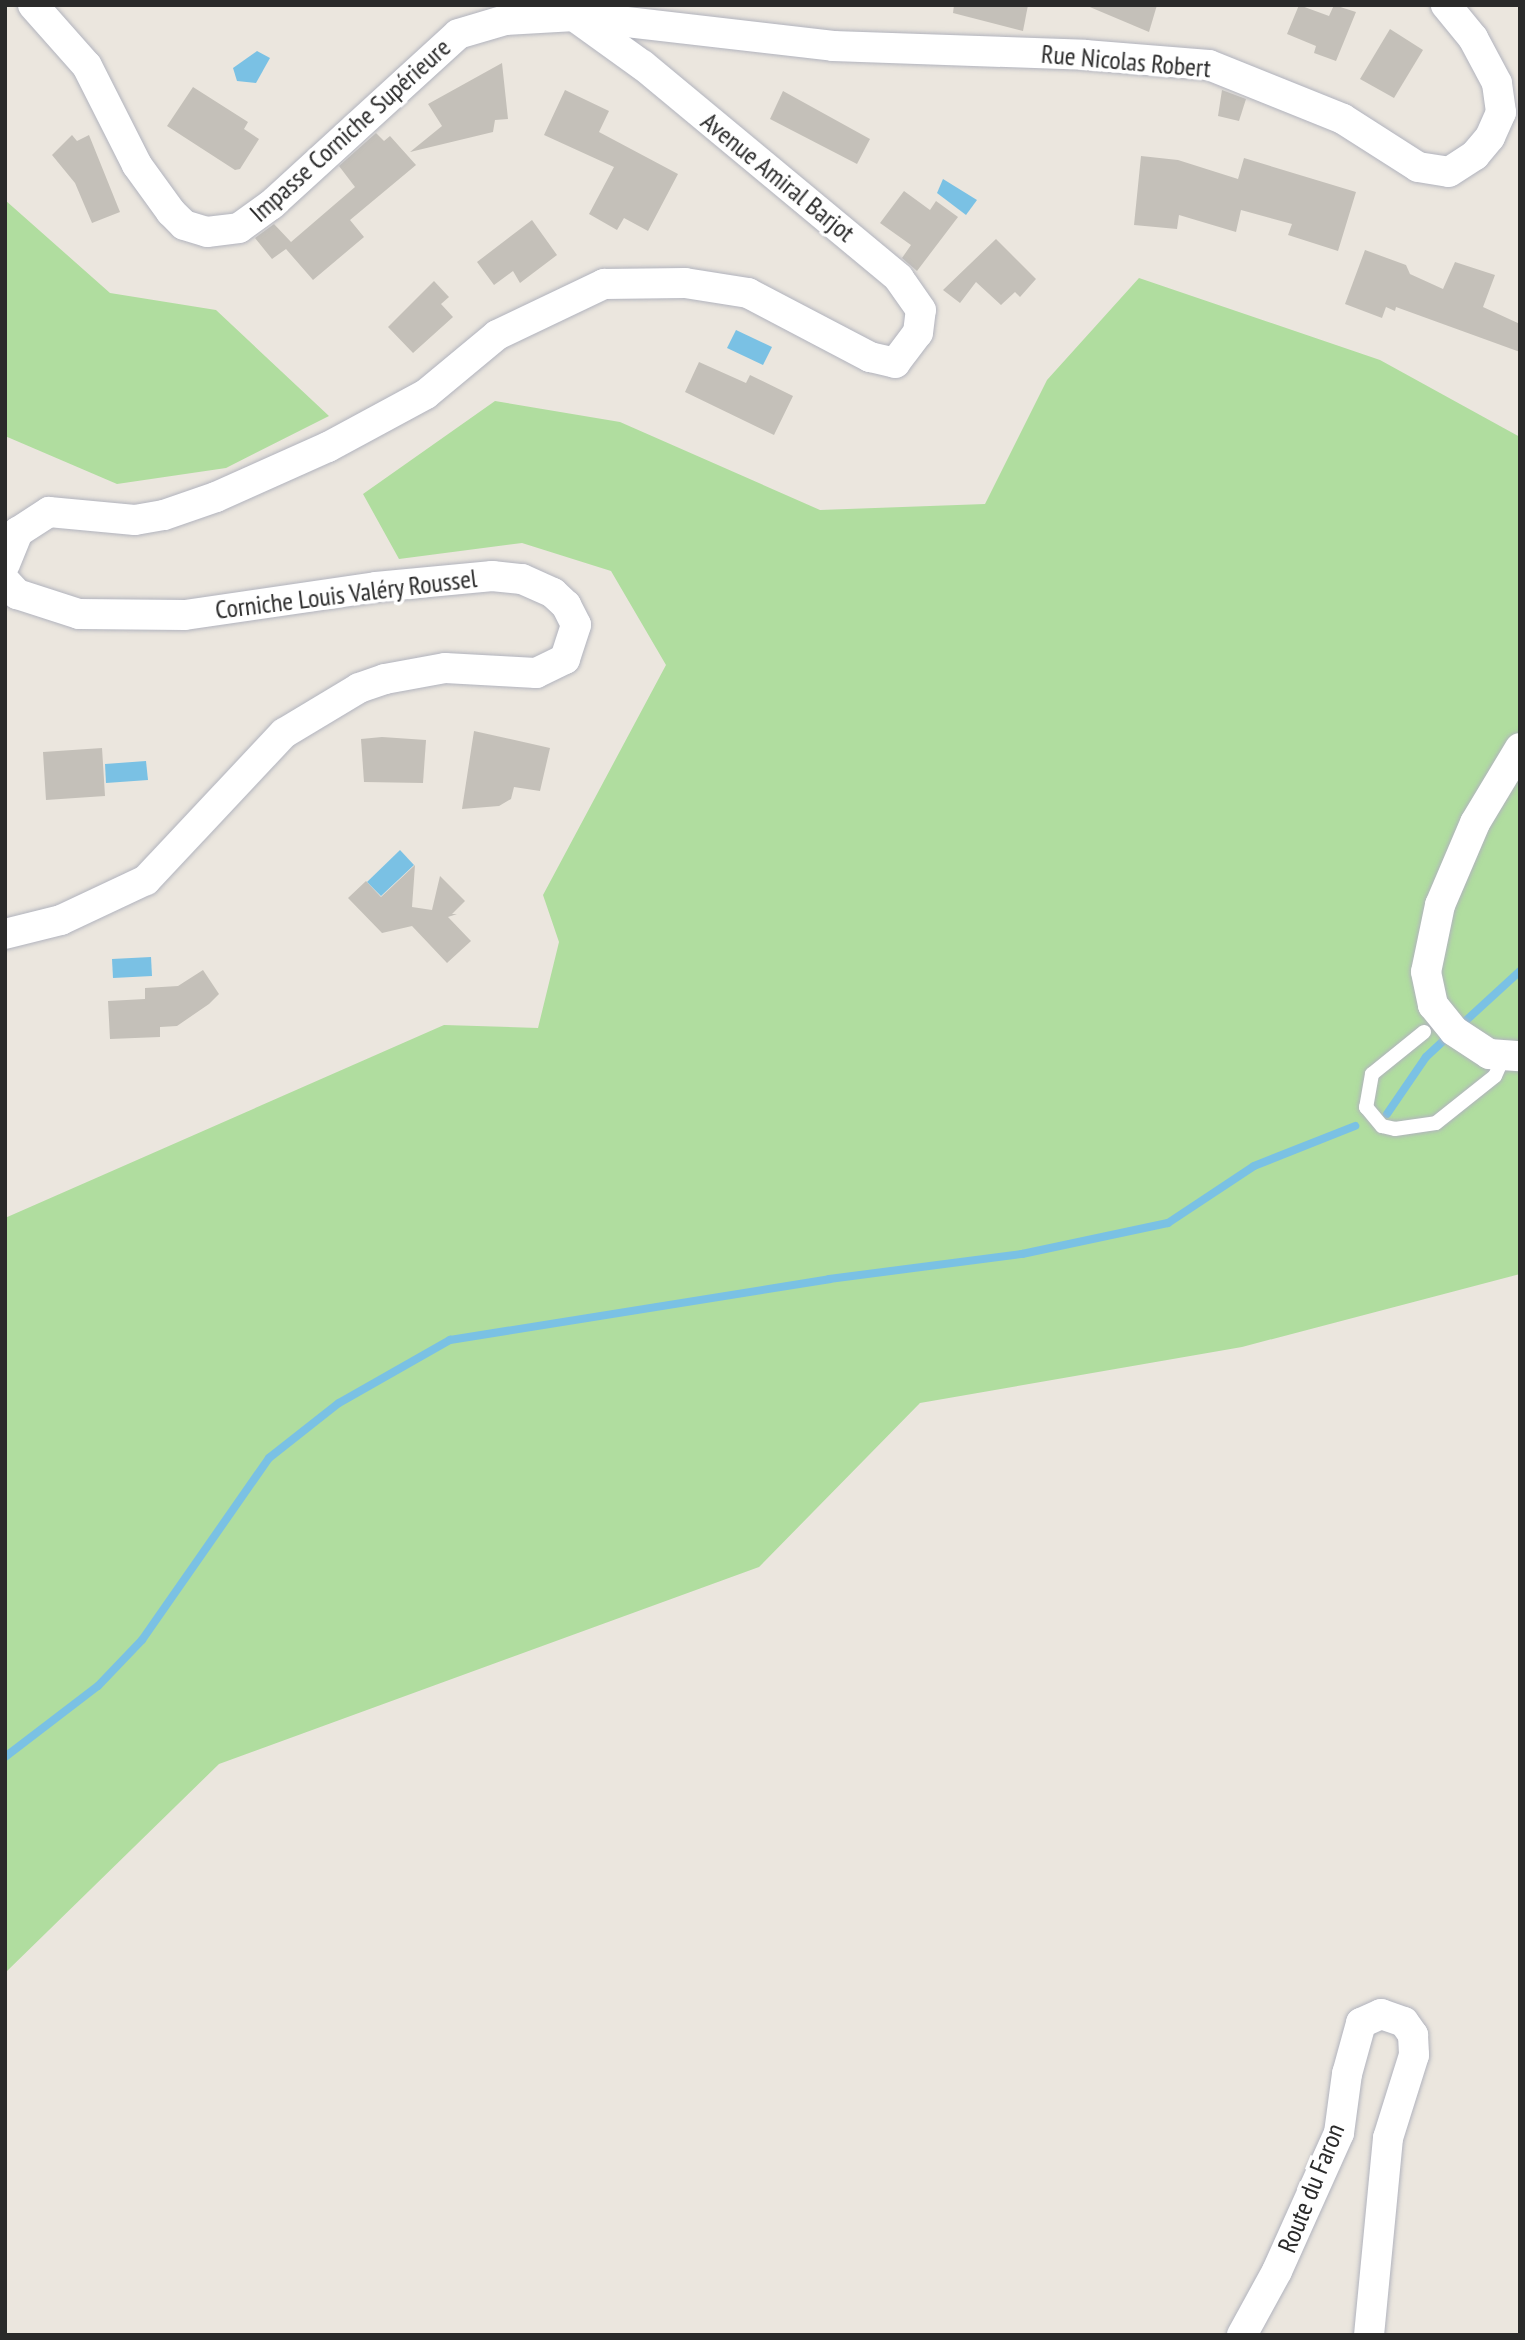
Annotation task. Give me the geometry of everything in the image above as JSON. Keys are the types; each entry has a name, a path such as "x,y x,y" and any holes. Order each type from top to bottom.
{"street":[{"name":"Impasse Corniche Supérieure","path":"33,5 87,66 137,165 171,212 184,225 206,232 239,228 271,205 458,34 505,20 575,16"},
{"name":"Rue Nicolas Robert","path":"575,16 833,46 1086,55 1209,65 1343,119 1432,173 1450,172 1475,155 1490,137 1501,112 1497,83 1473,38 1446,5"},
{"name":"Avenue Amiral Barjot","path":"5,564 19,532 49,512 135,520 164,515 216,497 328,447 426,394 498,335 604,285 685,283 748,293 870,357 895,363 918,333 921,310 898,278 642,65 575,16"},
{"name":"Corniche Louis Valéry Roussel","path":"5,581 17,594 79,614 185,615 376,587 492,576 522,579 552,593 566,605 576,625 565,659 536,673 445,668 395,676 359,688 285,733 146,880 61,920 5,934"},
{"path":"1511,1057 1477,1048 1439,1016 1426,972 1440,905 1475,823 1520,748"},
{"name":"Route du Faron","path":"1242,2335 1277,2271 1339,2133 1347,2074 1361,2023 1381,2014 1404,2022 1413,2035 1414,2055 1388,2138 1369,2335"}],"lane":[{"path":"1424,1032 1372,1074 1366,1107 1382,1126 1395,1129 1436,1123 1495,1076 1511,1057"}],"green space":[{"path":"5,200 110,293 216,310 329,416 226,468 117,484 5,436"},
{"path":"1139,278 1380,360 1520,437 1520,1274 1242,1347 920,1403 759,1567 219,1764 5,1973 5,1218 444,1025 538,1028 559,942 543,895 666,665 611,571 522,543 399,559 363,494 495,401 620,422 820,510 985,504 1047,380"}],"water":[{"path":"257,51 270,58 256,83 237,81 233,68"},
{"path":"943,179 977,200 966,215 937,193"},
{"path":"736,330 772,347 763,365 727,348"},
{"path":"146,761 148,780 106,783 105,764"},
{"path":"400,850 414,865 381,896 367,882"},
{"path":"151,957 152,976 113,978 112,959"}],"building":[{"path":"954,5 1028,5 1023,31 953,13"},
{"path":"1085,5 1157,5 1149,32"},
{"path":"1299,5 1329,16 1334,5 1356,12 1336,61 1314,53 1316,46 1287,34"},
{"path":"1390,29 1423,50 1394,98 1360,79"},
{"path":"502,63 508,119 495,120 493,132 410,152 442,126 428,104"},
{"path":"193,87 248,122 244,129 259,139 240,169 235,170 167,126"},
{"path":"565,90 609,111 599,132 678,174 648,231 624,218 617,230 589,214 614,167 544,135"},
{"path":"1222,90 1246,99 1239,121 1218,116"},
{"path":"783,91 870,139 857,164 770,119"},
{"path":"376,133 384,141 390,136 416,165 350,220 364,237 313,280 286,249 272,259 255,238 274,224 291,242 355,187 339,166"},
{"path":"72,135 77,141 89,135 120,212 92,223 75,183 52,155"},
{"path":"1141,156 1178,160 1238,179 1244,158 1356,192 1338,251 1288,235 1292,224 1241,210 1236,232 1179,215 1177,229 1134,225"},
{"path":"904,191 930,210 936,201 958,217 917,271 902,258 911,245 880,223"},
{"path":"532,220 557,255 520,283 513,271 494,285 477,262"},
{"path":"996,239 1036,279 1020,297 1015,292 1001,305 976,282 960,303 943,290"},
{"path":"1365,250 1406,265 1410,274 1443,289 1455,262 1495,275 1483,307 1520,324 1520,352 1396,307 1395,311 1386,307 1382,318 1345,304"},
{"path":"434,281 449,297 441,304 453,317 413,353 388,327"},
{"path":"699,362 746,383 750,375 793,396 774,435 685,392"},
{"path":"474,731 550,748 540,791 514,787 511,799 499,806 462,809"},
{"path":"382,737 426,740 423,783 364,782 361,739"},
{"path":"102,748 105,796 46,800 43,752"},
{"path":"415,865 412,907 432,910 440,876 465,901 452,914 457,914 448,917 471,941 447,963 412,926 382,933 348,898 366,881 381,897"},
{"path":"203,970 219,994 209,1004 177,1026 160,1027 160,1037 110,1039 108,1001 145,999 145,988 178,986"}],"waterway":[{"path":"1460,1026 1520,971"},
{"path":"1387,1114 1426,1057 1450,1035"},
{"path":"5,1757 98,1686 142,1640 269,1458 339,1403 450,1340 829,1279 1022,1254 1168,1223 1254,1166 1355,1126"}]}
